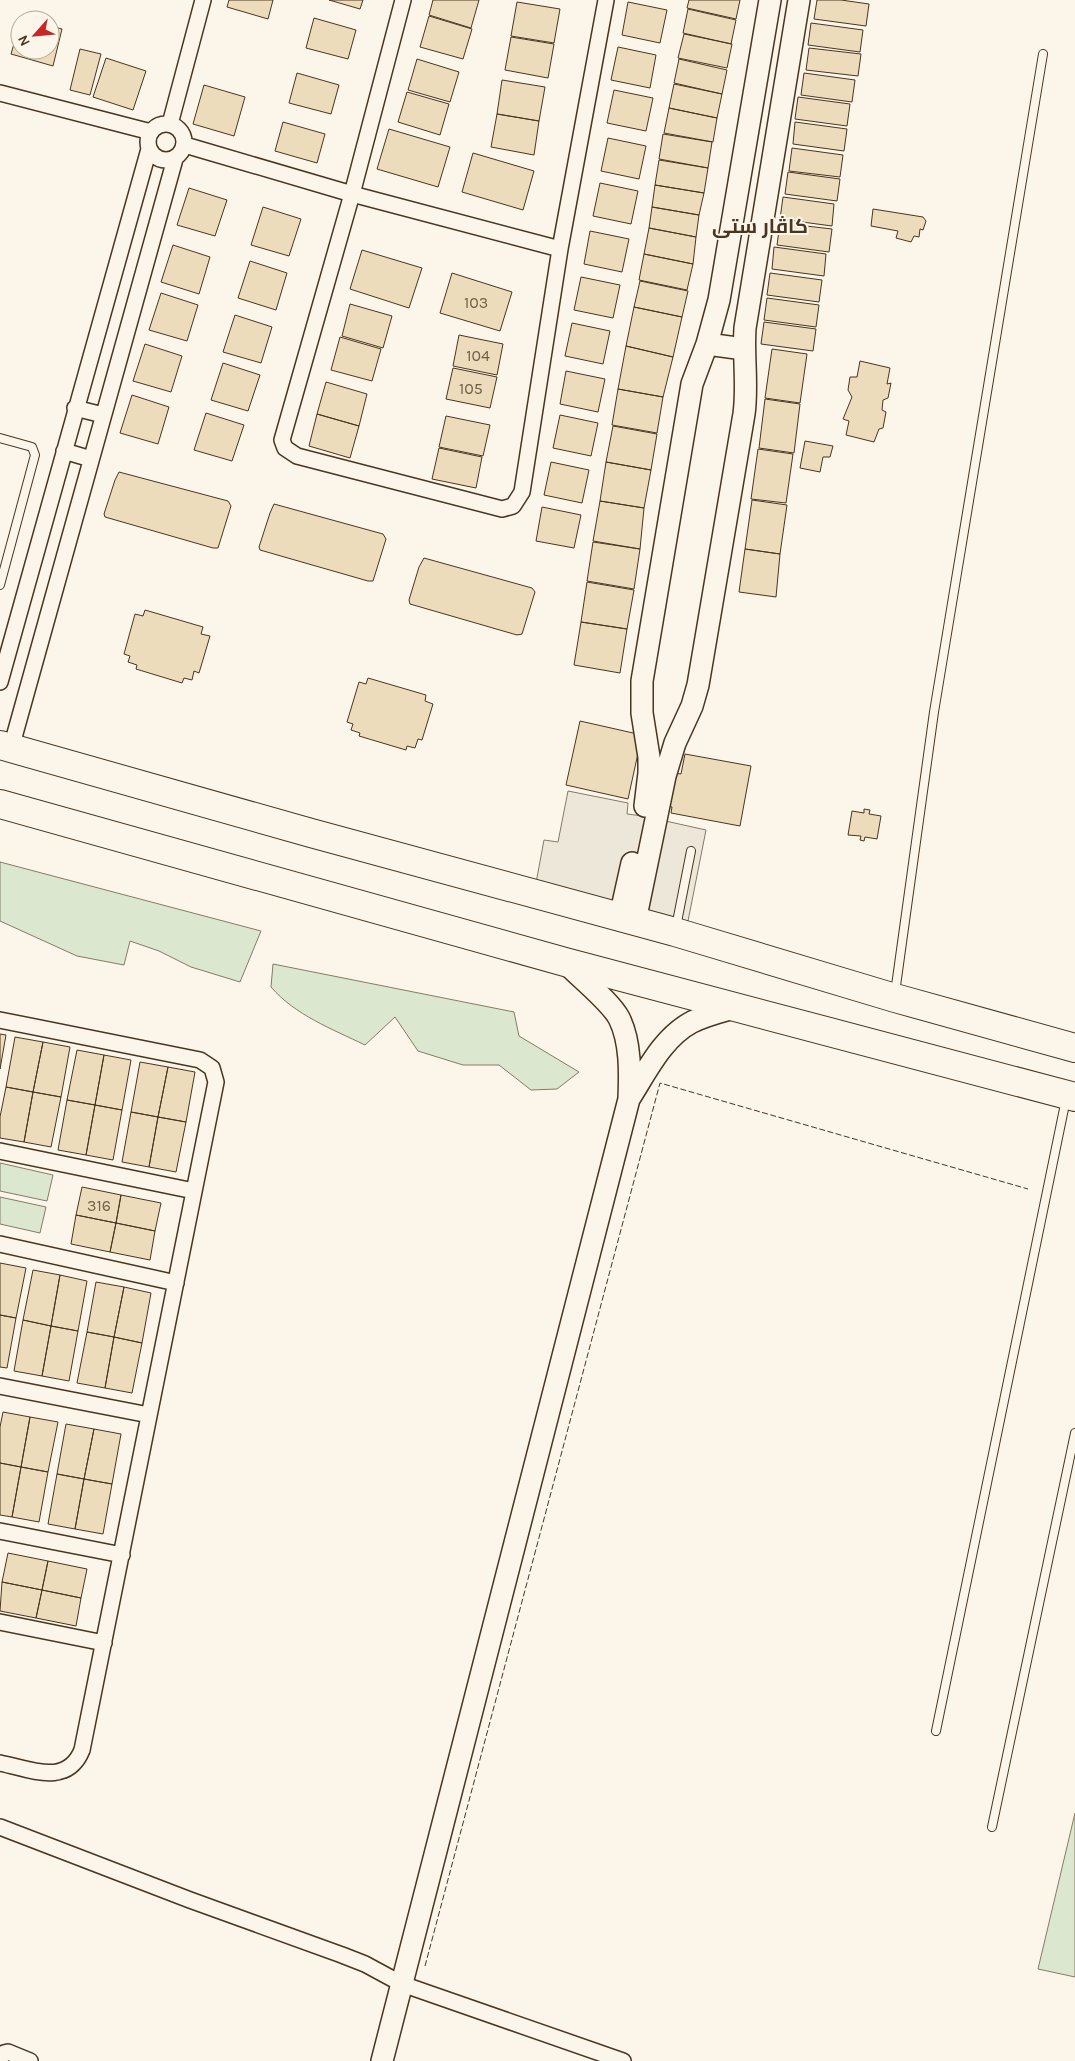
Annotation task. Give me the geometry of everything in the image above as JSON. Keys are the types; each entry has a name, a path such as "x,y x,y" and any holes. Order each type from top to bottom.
{"highway":[{"path":"6,747 292,828 675,932 895,998 1075,1048"},
{"path":"0,804 565,962 1071,1096"}],"street":[{"path":"170,124 203,0"},
{"path":"403,0 352,194 282,435 283,444 289,452 297,456 496,509 513,506 522,492 560,249 606,0"},
{"path":"657,775 648,757 643,726 642,681 644,663 692,384 707,344 719,300 770,0"},
{"path":"628,919 657,775 692,706 696,690 743,424 746,388 745,328 799,0"},
{"path":"0,94 151,132"},
{"path":"0,682 75,408 149,149 148,144 151,132 158,126 170,124 179,129 182,134 185,145 180,156 175,159 169,161 157,158 149,149"},
{"path":"185,145 352,194 560,249"},
{"path":"6,747 91,459 175,159"},
{"path":"707,344 744,349"},
{"path":"75,408 103,415"},
{"path":"64,451 91,459"},
{"path":"643,726 680,732"},
{"path":"382,2061 629,1099 628,1050 618,1017 605,1001 565,962"},
{"path":"629,1099 658,1052 674,1035 693,1021 737,1007"},
{"path":"0,1020 200,1060 209,1064 215,1072 216,1082 82,1750 77,1763 67,1770 56,1773 0,1763"},
{"path":"0,1151 194,1191"},
{"path":"0,1244 176,1283"},
{"path":"0,1386 149,1416"},
{"path":"0,1531 122,1556"},
{"path":"0,1622 104,1643"},
{"path":"0,1827 190,1900 342,1955 365,1964 402,1984 623,2061"},
{"path":"0,2059 4,2053 8,2052 30,2061"}],"lane":[{"path":"895,998 934,712 1043,54"},
{"path":"0,438 32,447 35,455 0,585"},
{"path":"675,932 691,851"},
{"path":"936,1731 1071,1096"},
{"path":"992,1827 1075,1433"}],"green space":[{"path":"0,862 261,931 240,982 191,967 159,951 130,941 124,965 77,956 0,921"},
{"path":"273,964 514,1012 519,1036 579,1072 557,1089 531,1090 499,1065 463,1065 418,1051 395,1017 365,1045 315,1021 291,1006 271,987"},
{"path":"0,1163 53,1175 47,1201 0,1191"},
{"path":"0,1197 46,1207 40,1233 0,1224"},
{"path":"1075,1813 1075,1977 1038,1969"}],"shaded area":[{"path":"568,791 628,803 627,814 706,830 688,921 536,883 544,840 558,842"}],"building":[{"path":"229,0 273,0 268,19 227,7"},
{"path":"329,0 363,0 360,9"},
{"path":"433,0 479,0 471,28 429,15"},
{"path":"689,0 740,0 736,19 687,8"},
{"path":"817,0 841,0 869,4 866,26 814,19"},
{"path":"517,2 560,9 554,43 511,36"},
{"path":"628,2 667,10 660,43 622,35"},
{"path":"688,9 736,20 731,44 683,33"},
{"path":"429,16 472,29 463,59 420,47"},
{"path":"314,18 356,30 348,59 306,48"},
{"path":"811,23 863,30 860,52 808,45"},
{"path":"684,34 732,44 727,68 678,58"},
{"path":"511,37 554,44 548,78 505,70"},
{"path":"618,47 656,55 650,88 611,80"},
{"path":"809,48 861,54 858,76 806,70"},
{"path":"80,49 101,54 90,95 70,90"},
{"path":"106,58 146,71 133,110 93,97"},
{"path":"417,59 459,72 450,102 408,90"},
{"path":"679,59 727,70 722,94 674,83"},
{"path":"32,60 54,60 53,66"},
{"path":"297,73 339,85 331,114 289,103"},
{"path":"804,73 855,80 852,102 801,95"},
{"path":"502,80 545,87 539,121 497,114"},
{"path":"674,84 722,94 717,118 669,108"},
{"path":"204,85 245,97 234,136 193,124"},
{"path":"614,90 653,98 646,131 607,123"},
{"path":"407,92 449,104 440,135 398,122"},
{"path":"798,97 850,104 847,126 795,119"},
{"path":"669,108 717,118 713,142 664,133"},
{"path":"497,114 539,121 534,155 491,147"},
{"path":"283,122 325,134 317,163 275,151"},
{"path":"795,122 847,129 844,151 793,144"},
{"path":"389,129 450,147 438,187 377,169"},
{"path":"663,134 712,142 708,168 659,159"},
{"path":"608,138 646,146 639,179 601,171"},
{"path":"792,148 843,155 840,177 789,171"},
{"path":"473,153 534,171 523,210 462,192"},
{"path":"659,160 708,168 704,193 655,185"},
{"path":"788,172 840,179 837,201 785,194"},
{"path":"600,183 638,191 631,224 593,216"},
{"path":"655,185 704,193 699,215 652,207"},
{"path":"189,188 227,200 215,236 177,225"},
{"path":"783,197 834,204 832,226 780,219"},
{"path":"263,207 301,219 289,256 251,245"},
{"path":"652,207 699,215 696,237 649,228"},
{"path":"873,209 923,217 926,221 923,230 920,229 919,237 914,236 911,242 896,238 898,231 871,226"},
{"path":"780,223 832,229 829,252 777,245"},
{"path":"649,228 696,237 693,264 644,254"},
{"path":"590,231 629,239 622,272 584,264"},
{"path":"173,245 210,257 199,294 161,282"},
{"path":"774,247 826,254 824,276 772,269"},
{"path":"362,250 422,268 409,308 350,289"},
{"path":"644,254 693,264 687,290 639,280"},
{"path":"250,261 287,273 276,310 238,298"},
{"path":"452,273 512,292 500,331 440,313"},
{"path":"770,273 822,280 819,302 767,295"},
{"path":"581,277 620,285 613,318 574,310"},
{"path":"640,281 688,291 682,317 634,307"},
{"path":"161,293 198,305 187,341 149,330"},
{"path":"767,298 819,305 816,327 764,320"},
{"path":"350,304 392,316 383,348 342,336"},
{"path":"634,307 682,317 673,357 626,346"},
{"path":"235,315 272,327 261,363 223,352"},
{"path":"764,322 816,329 813,351 761,344"},
{"path":"572,323 610,331 603,364 565,356"},
{"path":"459,335 503,344 497,375 453,366"},
{"path":"340,337 381,349 372,381 331,370"},
{"path":"145,344 182,356 171,392 133,381"},
{"path":"626,346 673,357 663,397 618,389"},
{"path":"772,349 807,354 800,403 765,398"},
{"path":"860,361 890,368 887,384 891,383 888,398 883,400 882,410 886,412 883,428 879,429 874,442 846,435 849,421 843,419 852,397 848,390 850,377 857,377"},
{"path":"223,363 260,375 248,411 211,400"},
{"path":"453,368 497,377 490,408 446,399"},
{"path":"566,371 605,379 598,412 560,404"},
{"path":"326,382 367,394 359,426 317,414"},
{"path":"618,389 663,397 657,433 612,425"},
{"path":"132,395 169,407 158,444 120,433"},
{"path":"765,399 800,404 794,453 759,448"},
{"path":"206,413 244,425 232,461 194,450"},
{"path":"317,414 359,426 350,458 309,446"},
{"path":"560,415 598,423 591,456 553,448"},
{"path":"446,416 490,425 483,456 439,447"},
{"path":"613,426 657,434 651,470 606,462"},
{"path":"805,441 833,446 830,457 823,457 820,472 800,468"},
{"path":"439,448 482,457 476,488 432,479"},
{"path":"758,449 793,454 786,503 751,499"},
{"path":"551,462 589,470 582,503 544,495"},
{"path":"606,462 651,470 644,508 600,501"},
{"path":"119,472 228,501 231,506 218,548 105,517 104,514"},
{"path":"752,500 787,505 780,554 745,549"},
{"path":"600,501 644,508 640,549 593,541"},
{"path":"274,504 383,534 386,539 373,581 260,550 259,547"},
{"path":"542,507 581,515 574,548 536,541"},
{"path":"593,542 640,549 634,589 587,581"},
{"path":"745,549 780,554 776,597 739,592"},
{"path":"424,558 532,588 535,592 522,634 517,635 410,604 409,600 419,567"},
{"path":"587,582 634,590 627,629 581,622"},
{"path":"145,610 203,627 201,634 210,636 199,673 194,671 192,680 184,678 182,683 136,669 137,665 128,662 130,656 124,654 135,614 143,616"},
{"path":"581,622 627,629 620,673 574,665"},
{"path":"368,678 426,695 425,701 433,704 422,740 418,739 415,748 407,746 406,750 359,736 360,733 351,730 353,724 347,722 359,682 366,684"},
{"path":"580,721 642,735 628,799 566,785"},
{"path":"685,754 751,766 740,826 671,813 672,807 667,806 672,773 681,774"},
{"path":"864,809 870,810 869,814 881,816 877,839 865,837 864,841 860,840 861,836 848,835 852,811 864,813"},
{"path":"0,1034 6,1035 0,1069"},
{"path":"15,1037 43,1042 33,1092 6,1087"},
{"path":"43,1042 70,1047 61,1097 33,1092"},
{"path":"77,1050 104,1055 95,1105 67,1100"},
{"path":"104,1055 131,1060 122,1110 95,1105"},
{"path":"140,1062 168,1067 158,1117 131,1112"},
{"path":"168,1067 195,1072 186,1122 158,1117"},
{"path":"6,1087 33,1092 24,1142 0,1138 0,1117"},
{"path":"33,1092 61,1097 51,1147 24,1142"},
{"path":"67,1100 95,1105 86,1155 58,1150"},
{"path":"95,1105 122,1110 113,1160 86,1155"},
{"path":"131,1112 158,1117 149,1167 122,1162"},
{"path":"158,1117 186,1122 176,1172 149,1167"},
{"path":"82,1187 121,1195 116,1223 76,1215"},
{"path":"121,1195 161,1203 155,1231 116,1223"},
{"path":"76,1215 116,1223 110,1252 71,1244"},
{"path":"116,1223 155,1231 150,1260 110,1252"},
{"path":"0,1263 26,1268 16,1318 0,1315"},
{"path":"33,1270 60,1275 51,1326 23,1320"},
{"path":"60,1275 87,1281 78,1331 51,1326"},
{"path":"96,1282 124,1287 114,1337 87,1332"},
{"path":"124,1287 151,1293 142,1343 114,1337"},
{"path":"0,1315 16,1318 7,1368 0,1367"},
{"path":"23,1320 51,1326 42,1376 14,1371"},
{"path":"51,1326 78,1331 69,1381 42,1376"},
{"path":"87,1332 114,1337 105,1388 77,1383"},
{"path":"114,1337 142,1343 132,1393 105,1388"},
{"path":"3,1412 30,1417 21,1467 0,1463 0,1427"},
{"path":"30,1417 58,1422 48,1472 21,1467"},
{"path":"66,1424 94,1429 84,1479 57,1474"},
{"path":"94,1429 121,1434 112,1484 84,1479"},
{"path":"0,1463 21,1467 12,1517 0,1515"},
{"path":"21,1467 48,1472 39,1522 12,1517"},
{"path":"57,1474 84,1479 75,1529 48,1524"},
{"path":"84,1479 112,1484 103,1534 75,1529"},
{"path":"8,1553 48,1561 42,1590 2,1582"},
{"path":"48,1561 87,1569 81,1598 42,1590"},
{"path":"2,1582 42,1590 36,1618 0,1611"},
{"path":"42,1590 81,1598 76,1626 36,1618"}],"fence":[{"path":"425,1966 660,1083 1028,1189"}],"district":[{"name":"کاڤار ستی","path":"760,226"}]}
